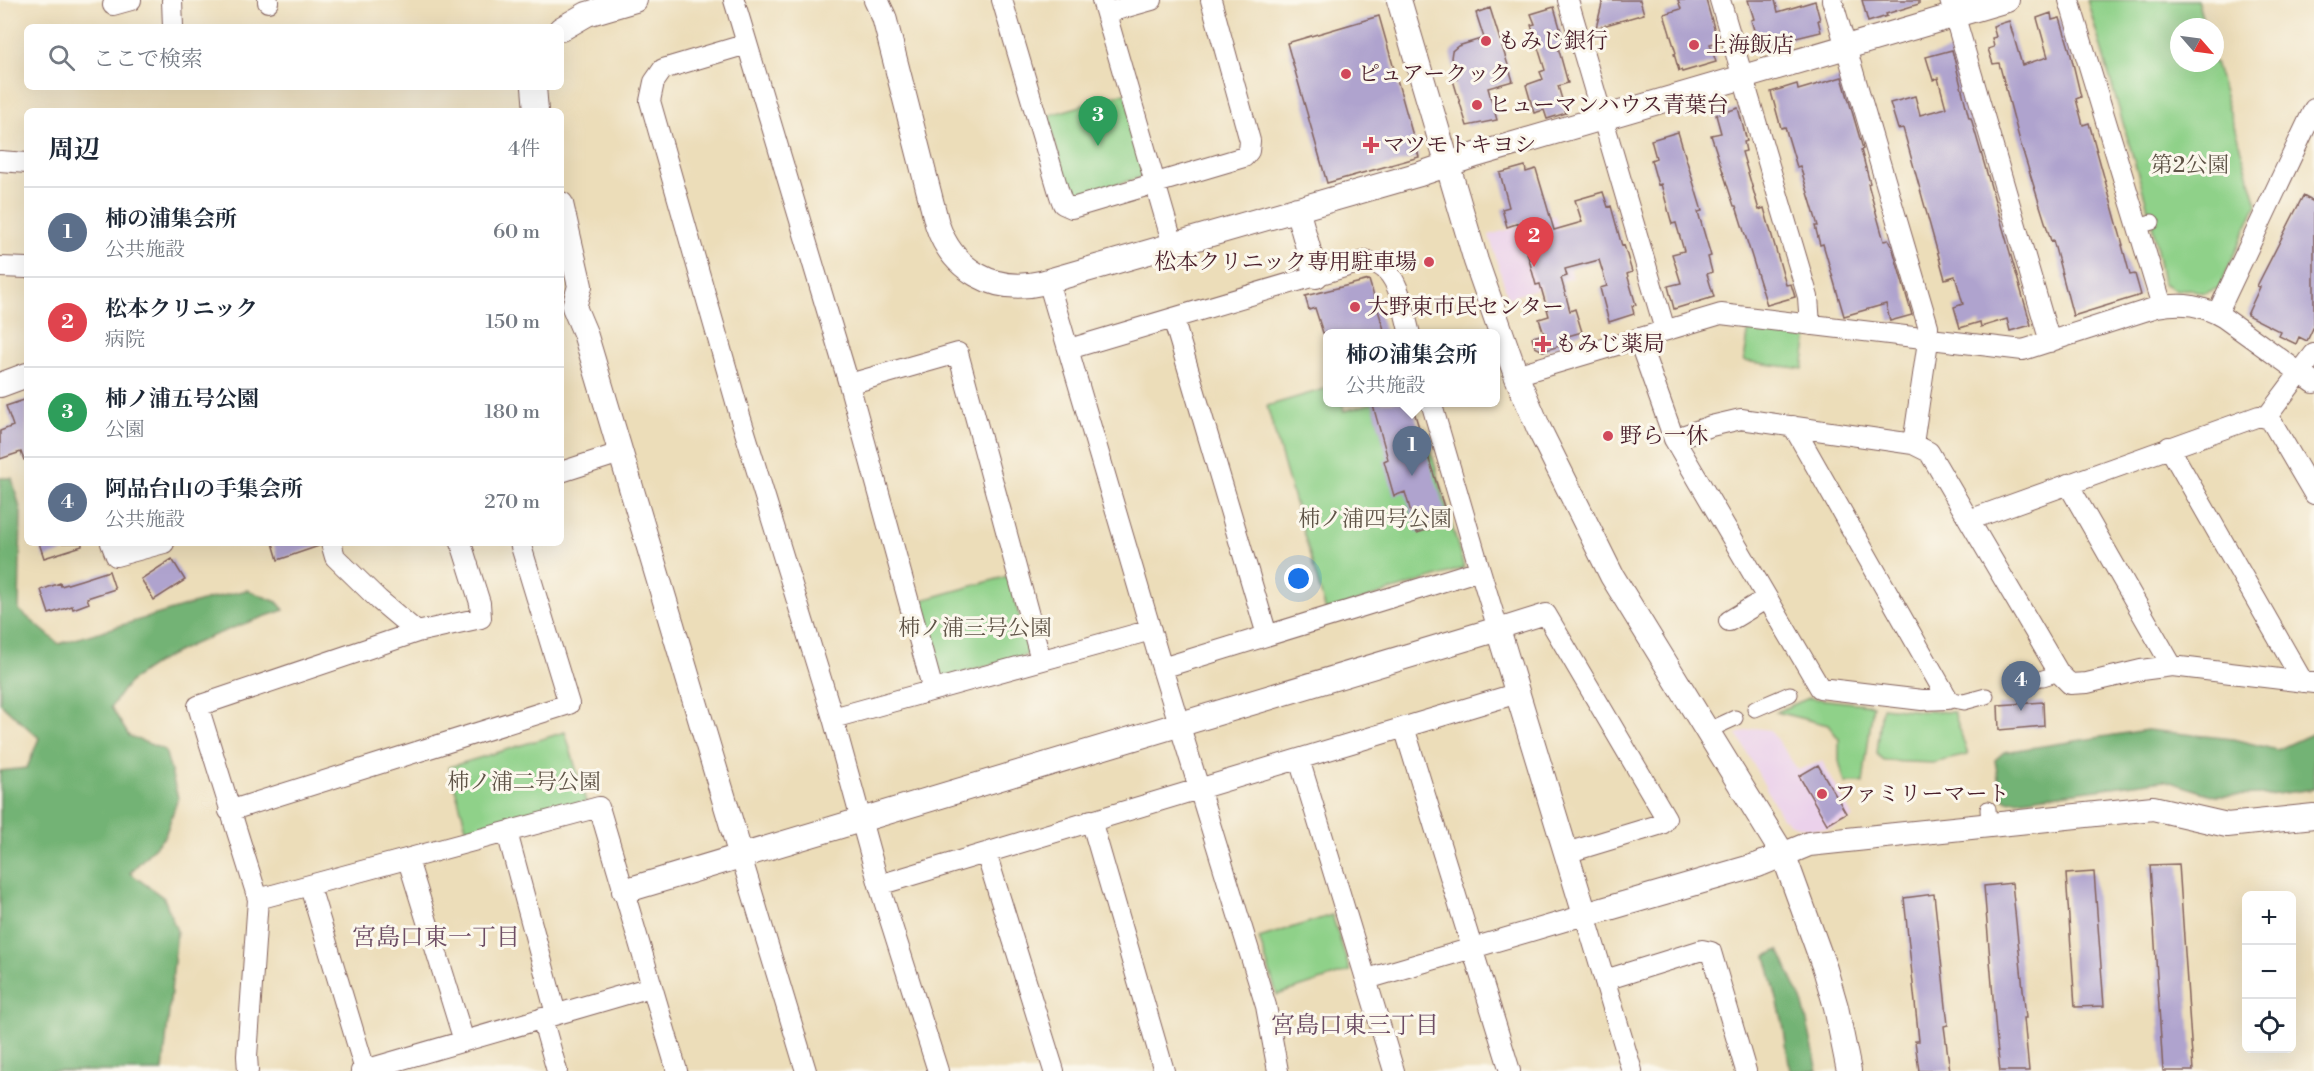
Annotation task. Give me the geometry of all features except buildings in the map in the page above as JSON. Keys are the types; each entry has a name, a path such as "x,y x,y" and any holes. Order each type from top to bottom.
{"street":[{"path":"172,0 173,24"},
{"path":"564,27 587,14 635,0"},
{"path":"734,0 849,384 933,690"},
{"path":"876,0 884,17 937,224 944,242 961,265 985,280 1013,287 1032,286 1846,47 1952,8 2007,0"},
{"path":"1002,0 1063,204 1072,208 1132,185 1155,182 1244,157 1249,151 1250,141 1210,0"},
{"path":"1152,0 1104,6 1173,245"},
{"path":"1399,0 1498,329"},
{"path":"1568,0 1665,330"},
{"path":"1720,0 1808,297 1810,325"},
{"path":"1833,0 1926,320 1928,339 1913,444"},
{"path":"2069,0 2145,224 2162,306"},
{"path":"1952,8 2050,342"},
{"path":"747,44 663,69 654,82 650,101 740,416 833,718 879,885 938,1071"},
{"path":"534,90 536,108"},
{"path":"2217,314 2314,109"},
{"path":"0,161 24,163"},
{"path":"1297,209 1316,276"},
{"path":"564,217 580,286 568,307 585,333 806,1071"},
{"path":"1069,349 1365,261 1379,265 1388,273 1397,288 1409,329"},
{"path":"0,267 24,268"},
{"path":"1048,281 1198,789 1266,1006 1278,1071"},
{"path":"1516,375 1726,314 2023,350 2162,306 2175,304 2192,305 2217,314 2307,378"},
{"path":"1173,318 1268,635"},
{"path":"1500,334 1539,429 1612,576 1709,730 1764,827 1784,856 1825,969 1836,1007 1849,1071"},
{"path":"1638,338 1674,440 1767,598 1812,688 1960,705 1986,696"},
{"path":"849,384 958,353 1041,660"},
{"path":"2266,418 2307,378 2314,354"},
{"path":"0,385 24,376"},
{"path":"1432,407 1632,1071"},
{"path":"1969,520 2253,417 2266,418 2273,424 2314,494"},
{"path":"1674,440 1711,426 1741,419 1913,444 1929,452 1969,520 2042,679 2070,684 2087,683 2140,670 2172,666 2308,682"},
{"path":"1793,426 1960,705"},
{"path":"2169,447 2308,682"},
{"path":"564,471 620,453"},
{"path":"2068,484 2172,666"},
{"path":"112,546 116,556 153,546"},
{"path":"332,546 335,557 379,600 417,632"},
{"path":"248,1071 247,1056 258,899 198,706 417,632 481,618 480,603 462,546"},
{"path":"229,811 569,704 521,546"},
{"path":"1162,668 1480,570"},
{"path":"1729,621 1767,598"},
{"path":"624,891 1546,614 1666,818 1662,824 1566,853"},
{"path":"833,718 1151,630"},
{"path":"879,885 1518,693"},
{"path":"1755,709 1790,694"},
{"path":"1709,730 1735,718"},
{"path":"1404,727 1510,1071"},
{"path":"1299,759 1394,1071"},
{"path":"258,899 599,807 677,1071"},
{"path":"1367,979 1784,856 1809,844 1988,816 2153,808 2227,825 2314,816"},
{"path":"1091,820 1164,1071"},
{"path":"507,832 549,1016 557,1071"},
{"path":"986,853 1054,1071"},
{"path":"408,860 464,1041"},
{"path":"310,886 363,1070 651,987"},
{"path":"1605,980 1702,950 1711,952 1746,1071"}],"shaded area":[{"path":"1555,215 1573,278 1508,298 1489,235"},
{"path":"1756,728 1770,730 1798,770 1822,761 1853,818 1827,829 1809,829 1791,824 1782,818 1737,734"}],"green space":[{"name":"第2公園","path":"2087,0 2197,0 2202,18 2170,18 2170,72 2218,72 2257,204 2219,288 2204,293 2190,289 2177,291 2163,283 2152,222"},
{"path":"1125,93 1148,175 1071,198 1047,116"},
{"path":"1749,327 1808,335 1803,369 1744,361"},
{"name":"柿ノ浦四号公園","path":"1323,389 1323,407 1343,407 1344,411 1358,407 1374,407 1384,442 1425,430 1464,568 1326,611 1267,406"},
{"path":"0,478 12,478 21,512 19,610 59,644 209,599 247,590 277,602 284,610 203,640 162,660 130,682 111,707 129,736 165,750 178,798 165,836 130,873 164,898 177,931 163,1071 0,1071 0,771 27,768 39,738 0,703"},
{"name":"柿ノ浦三号公園","path":"1008,576 1030,654 941,679 919,601"},
{"path":"1809,698 1873,705 1863,783 1845,783 1839,761 1839,739 1828,725 1776,712"},
{"path":"1882,707 1954,712 1968,755 1933,763 1884,761 1877,754"},
{"path":"2147,730 2233,739 2277,750 2314,733 2314,789 2269,795 2215,796 2164,780 2008,801 2001,796 1995,760 2004,752"},
{"name":"柿ノ浦二号公園","path":"565,732 586,802 469,838 449,767"},
{"path":"1332,915 1350,971 1277,995 1259,938"},
{"path":"1779,950 1803,1004 1818,1071 1790,1071 1783,1023 1766,956"}],"place":[{"name":"もみじ銀行","path":"1486,41"},
{"name":"上海飯店","path":"1694,45"},
{"name":"ピュアークック","path":"1346,74"},
{"name":"ヒューマンハウス青葉台","path":"1477,105"},
{"name":"マツモトキヨシ","path":"1371,145"},
{"name":"柿ノ浦五号公園","path":"1098,146"},
{"name":"松本クリニック専用駐車場","path":"1429,262"},
{"name":"松本クリニック","path":"1534,267"},
{"name":"大野東市民センター","path":"1355,307"},
{"name":"もみじ薬局","path":"1543,344"},
{"name":"野ら一休","path":"1608,436"},
{"name":"柿の浦集会所","path":"1412,476"},
{"name":"阿品台山の手集会所","path":"2021,711"},
{"name":"ファミリーマート","path":"1822,794"}],"district":[{"name":"宮島口東一丁目","path":"436,938"},
{"name":"宮島口東三丁目","path":"1355,1026"}]}
